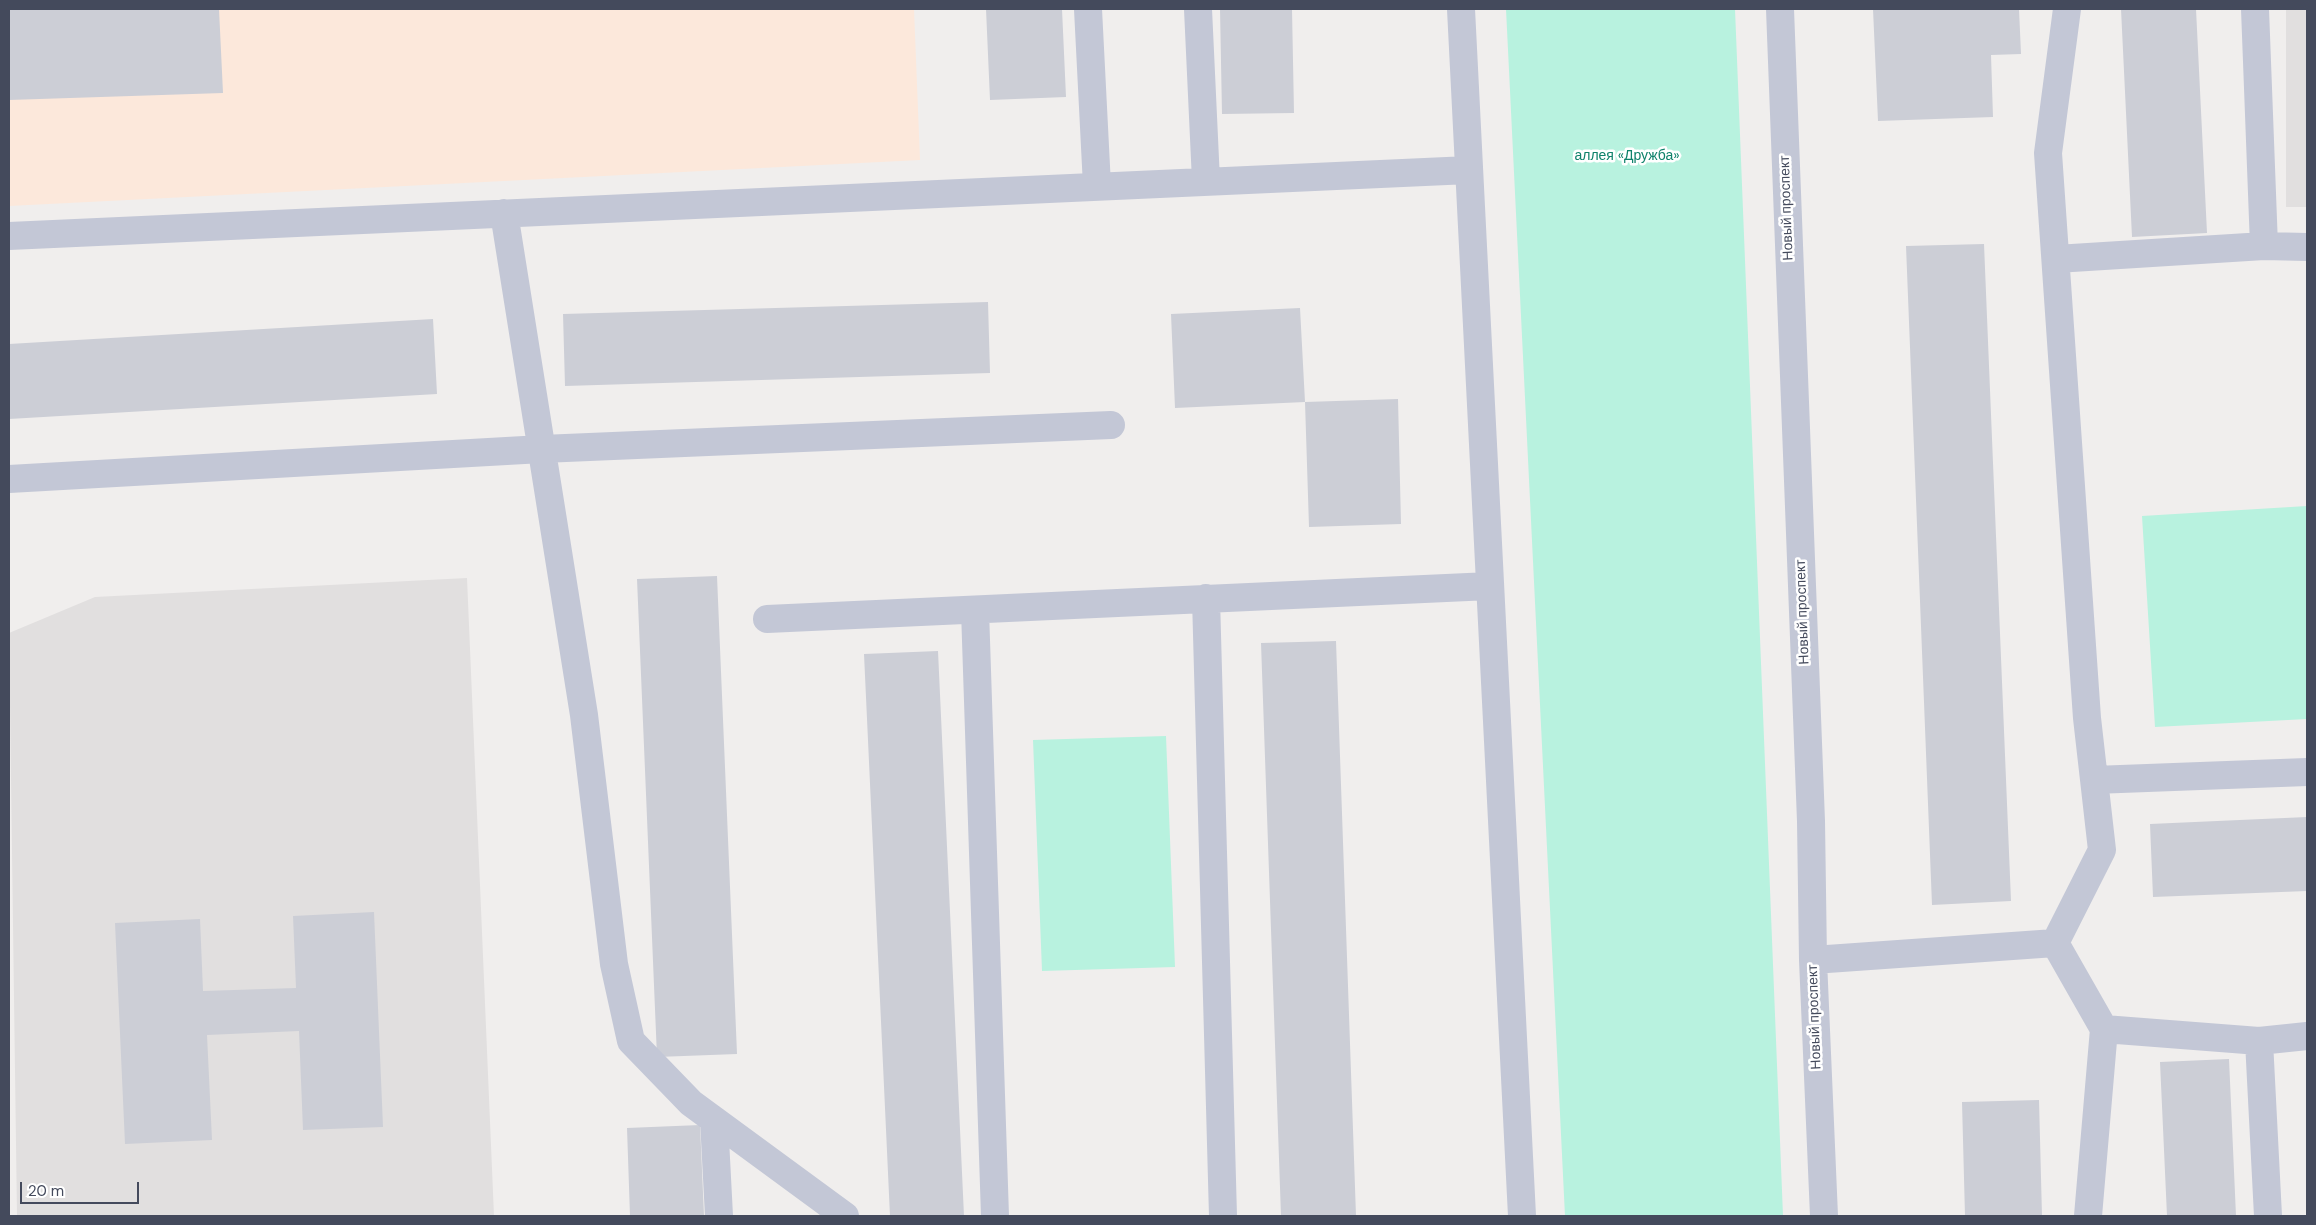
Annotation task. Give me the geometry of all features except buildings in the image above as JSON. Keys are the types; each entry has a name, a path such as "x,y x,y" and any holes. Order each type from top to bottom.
{"street":[{"path":"1088,9 1097,186"},
{"path":"1198,9 1206,181"},
{"path":"1461,9 1522,1216"},
{"name":"Новый проспект","path":"1780,9 1810,821 1813,960 1824,1216"},
{"path":"2055,943 2102,850 2087,718 2048,152 2067,9"},
{"path":"2256,9 2264,246"},
{"path":"9,236 1469,170"},
{"path":"504,214 584,715 614,964 631,1041 691,1103 846,1216"},
{"path":"2056,258 2264,246 2307,247"},
{"path":"9,479 542,449 1111,424"},
{"path":"767,620 1490,586"},
{"path":"1206,598 1222,1216"},
{"path":"975,610 995,1216"},
{"path":"2094,780 2307,772"},
{"path":"1813,960 2055,943"},
{"path":"2055,943 2104,1029 2088,1216"},
{"path":"2104,1029 2259,1041 2307,1036"},
{"path":"2259,1041 2268,1216"},
{"path":"714,1120 719,1216"}],"shaded area":[{"path":"9,9 914,9 920,160 9,206"},
{"path":"2286,9 2307,9 2307,207 2286,207"},
{"path":"467,578 494,1216 17,1216 9,633 95,597"}],"green space":[{"name":"аллея «Дружба»","path":"1506,9 1735,9 1783,1216 1565,1216"},
{"path":"2307,506 2307,719 2155,727 2142,516"},
{"path":"1166,736 1175,967 1042,971 1033,740"}]}
